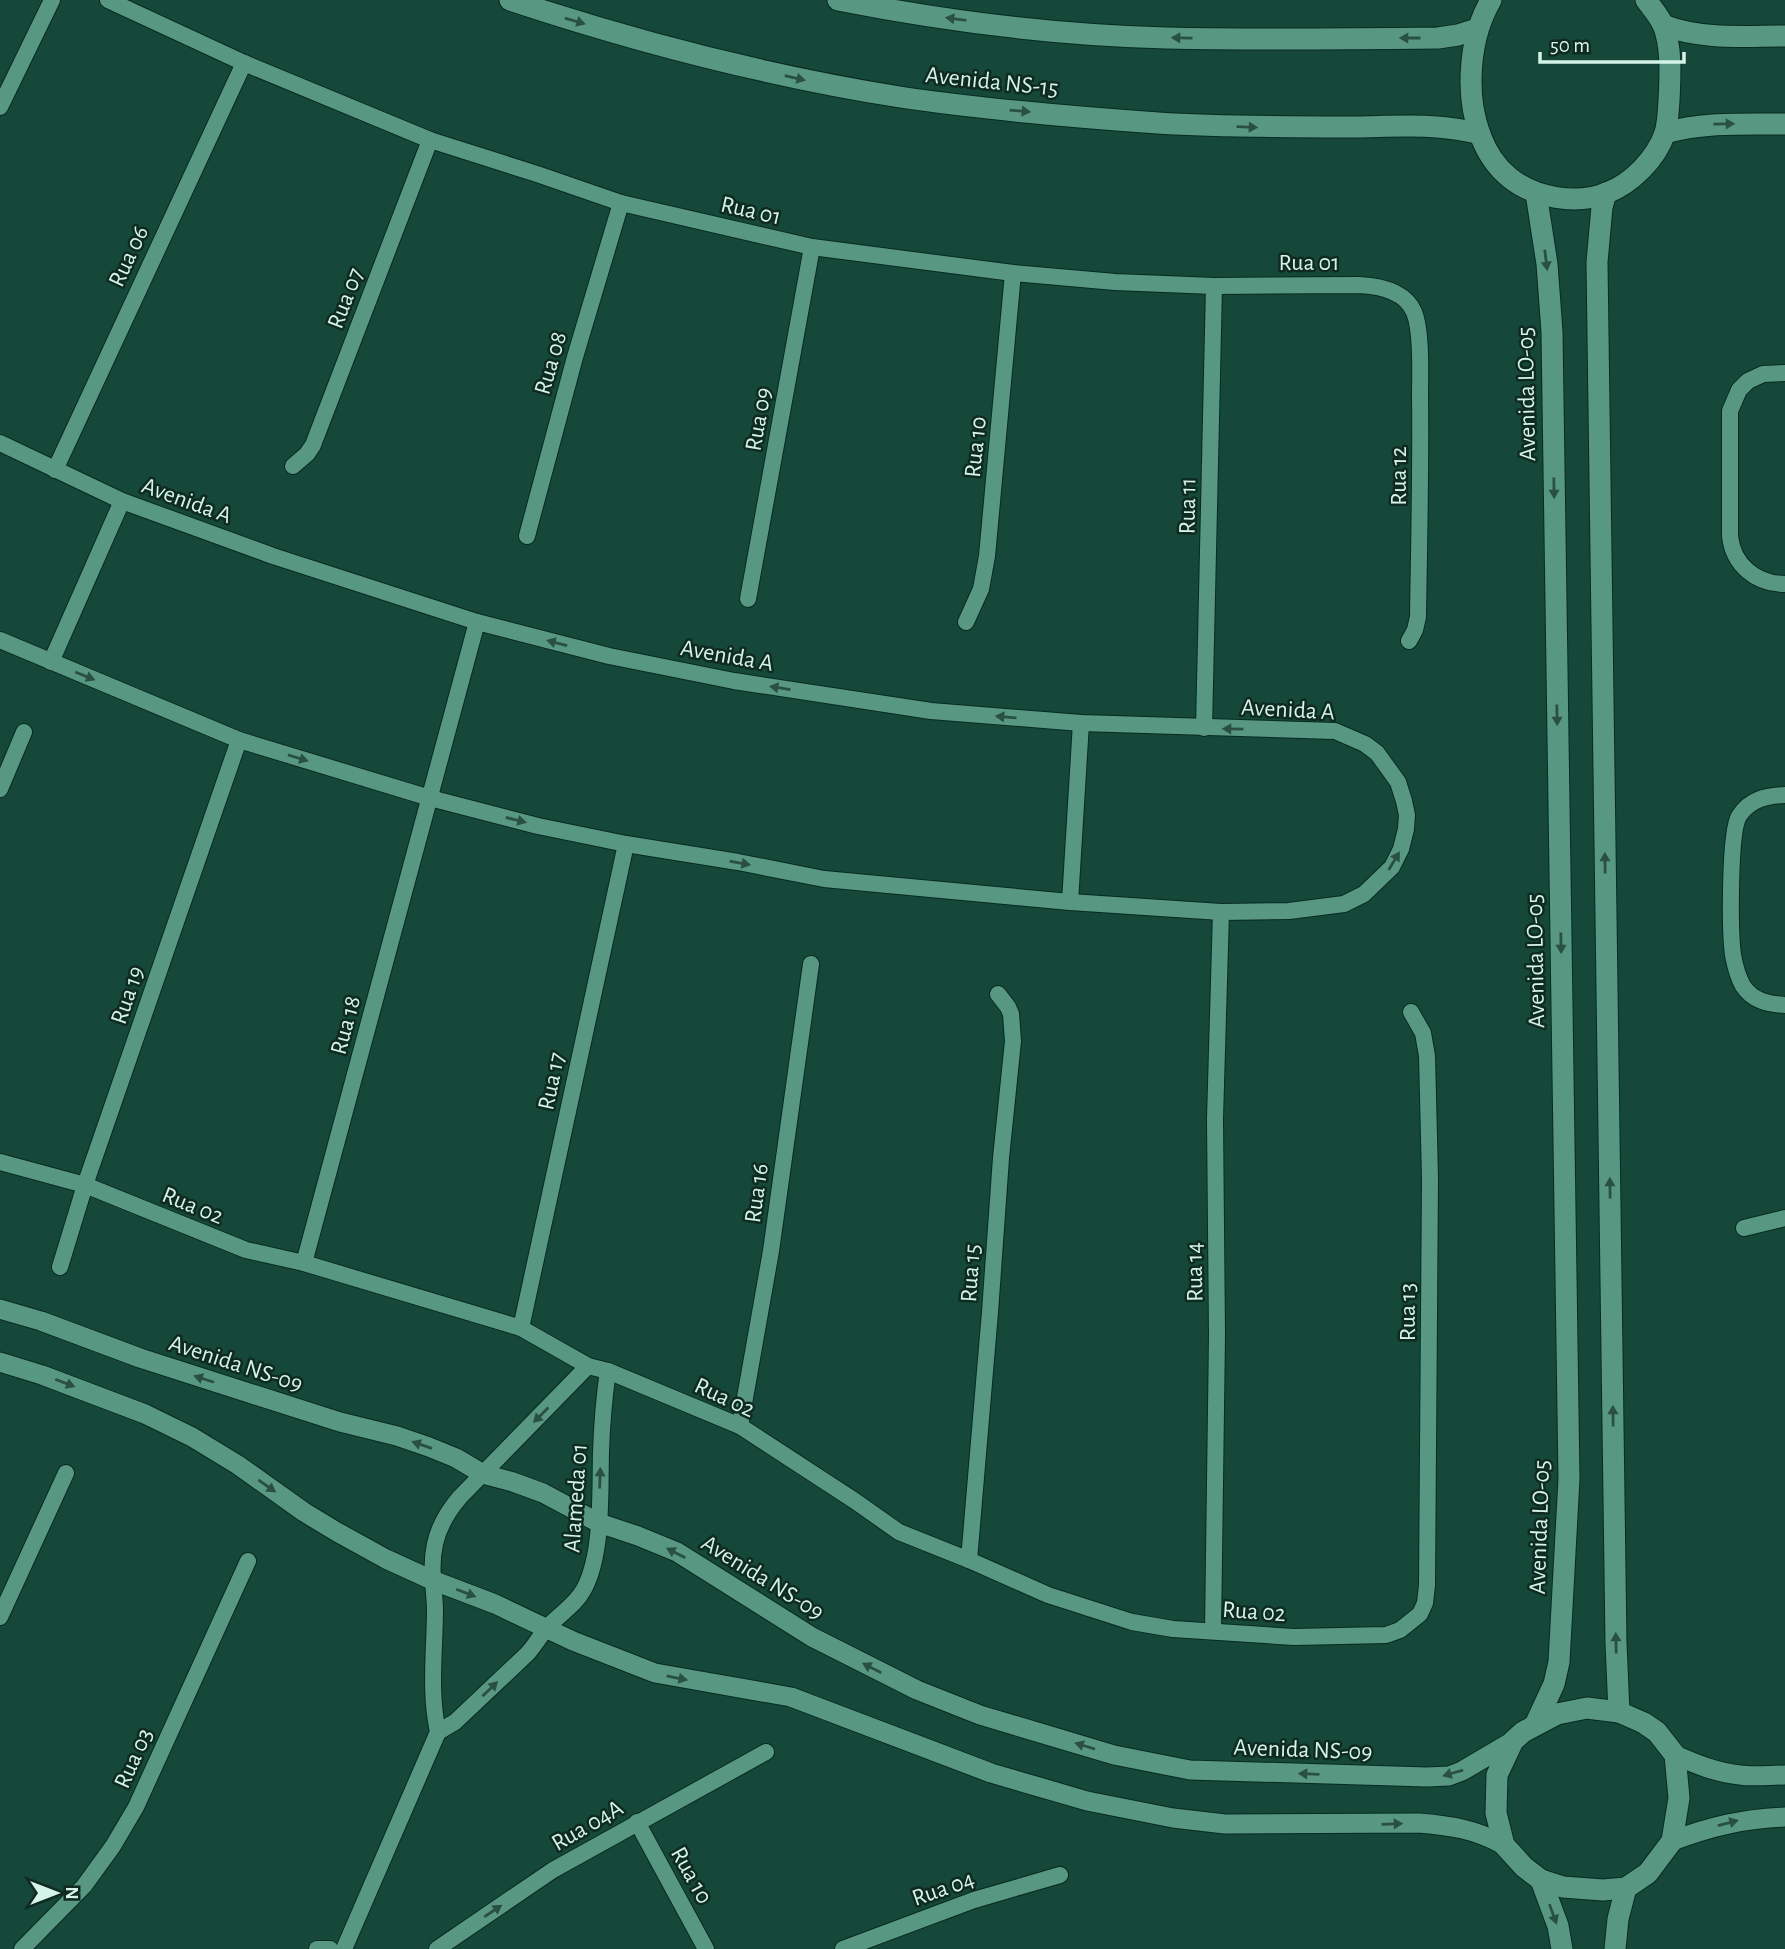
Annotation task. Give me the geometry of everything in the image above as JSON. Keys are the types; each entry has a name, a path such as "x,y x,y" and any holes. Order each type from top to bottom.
{"main road":[{"name":"Avenida NS-15","path":"510,0 654,44 737,65 811,81 998,110 1160,123 1257,127 1443,126 1480,134"},
{"path":"838,0 941,17 1053,31 1164,38 1438,38 1477,29"},
{"path":"1491,0 1477,29 1473,46 1471,86 1473,109 1480,134 1501,170 1518,184 1536,193 1572,198 1606,193 1632,178 1659,146 1665,133 1670,64 1663,25 1646,0"},
{"path":"1663,25 1682,32 1711,37 1785,36"},
{"path":"1665,133 1681,128 1716,124 1785,124"},
{"name":"Avenida LO-05","path":"1535,1725 1554,1684 1559,1661 1569,1479 1552,332 1547,264 1536,193"},
{"path":"1606,193 1602,207 1597,262 1619,1712"},
{"path":"1574,1710 1619,1712 1657,1732 1675,1755 1679,1798 1672,1841 1648,1874 1626,1888 1603,1890 1563,1887 1541,1880 1524,1867 1504,1845 1496,1814 1497,1775 1513,1741 1535,1725 1557,1714 1574,1710"},
{"path":"1541,1880 1558,1926 1562,1949"},
{"path":"1615,1949 1618,1919 1626,1888"}],"street":[{"path":"0,107 52,0"},
{"name":"Rua 01","path":"108,0 244,63 430,140 621,203 812,247 1013,273 1115,282 1214,286 1368,285 1396,293 1413,310"},
{"name":"Rua 06","path":"55,470 244,63"},
{"name":"Rua 07","path":"293,466 313,445 430,140"},
{"name":"Rua 08","path":"527,537 575,357 621,203"},
{"name":"Rua 09","path":"748,599 812,247"},
{"name":"Rua 10","path":"966,622 981,589 987,556 1013,273"},
{"name":"Rua 11","path":"1204,728 1214,286"},
{"name":"Rua 12","path":"1409,641 1418,617 1420,557 1420,373 1417,323 1413,310"},
{"path":"1785,373 1763,374 1748,381 1739,390 1730,411 1730,536 1734,554 1738,562 1754,575 1774,584 1785,584"},
{"name":"Avenida A","path":"0,443 122,501 286,561 477,621 609,656 734,681 931,711 1081,723 1326,730 1346,735 1365,744 1388,766 1398,782 1404,801 1406,829 1401,849 1391,867 1372,888 1344,904 1289,911 1221,912 1070,902 824,879 626,844 538,826 430,799 239,740 0,640"},
{"path":"51,662 122,501"},
{"name":"Rua 18","path":"304,1263 477,621"},
{"path":"1070,902 1081,723"},
{"path":"0,789 24,732"},
{"name":"Rua 19","path":"60,1267 85,1185 239,740"},
{"path":"1785,795 1759,798 1744,809 1735,823 1731,936 1733,958 1744,987 1752,997 1765,1003 1785,1005"},
{"name":"Rua 17","path":"521,1328 626,844"},
{"name":"Rua 14","path":"1213,1631 1217,1335 1215,1119 1221,912"},
{"name":"Rua 16","path":"740,1426 771,1251 811,964"},
{"name":"Rua 15","path":"969,1560 1013,1041 1011,1013 998,993"},
{"name":"Rua 13","path":"1411,1012 1423,1033 1427,1056 1430,1178 1428,1556 1426,1598 1420,1614"},
{"name":"Rua 02","path":"0,1162 85,1185 246,1250 304,1263 521,1328 588,1366 608,1371 740,1426 899,1532 1048,1595 1132,1622 1173,1629 1294,1637 1375,1636 1400,1630 1420,1614"},
{"path":"1744,1228 1785,1218"},
{"name":"Avenida NS-09","path":"0,1309 262,1398 429,1447 456,1458 483,1474 543,1493 598,1523 677,1552 812,1637 917,1690 980,1715 1114,1755 1190,1770 1427,1777 1452,1775 1462,1771 1513,1741"},
{"path":"0,1362 145,1414 192,1437 304,1512 386,1559 655,1673 791,1697 991,1773 1087,1801 1173,1818 1225,1824 1436,1824 1483,1833 1504,1845"},
{"name":"Alameda 01","path":"344,1949 438,1732 434,1700 435,1606 432,1580 434,1545 444,1519 460,1497 588,1366"},
{"name":"Alameda 01","path":"438,1732 455,1722 484,1696 538,1642 547,1628 577,1601 584,1590 593,1564 598,1523 608,1371"},
{"path":"0,1617 66,1473"},
{"name":"Rua 03","path":"22,1949 84,1886 113,1846 136,1807 248,1560"},
{"name":"Rua 04A","path":"437,1949 553,1870 766,1752"},
{"path":"1675,1755 1705,1768 1728,1773 1785,1775"},
{"path":"1672,1841 1739,1820 1785,1817"},
{"name":"Rua 10","path":"637,1822 706,1949"},
{"name":"Rua 04","path":"843,1949 974,1900 1060,1875"},
{"path":"317,1949 331,1949"}]}
